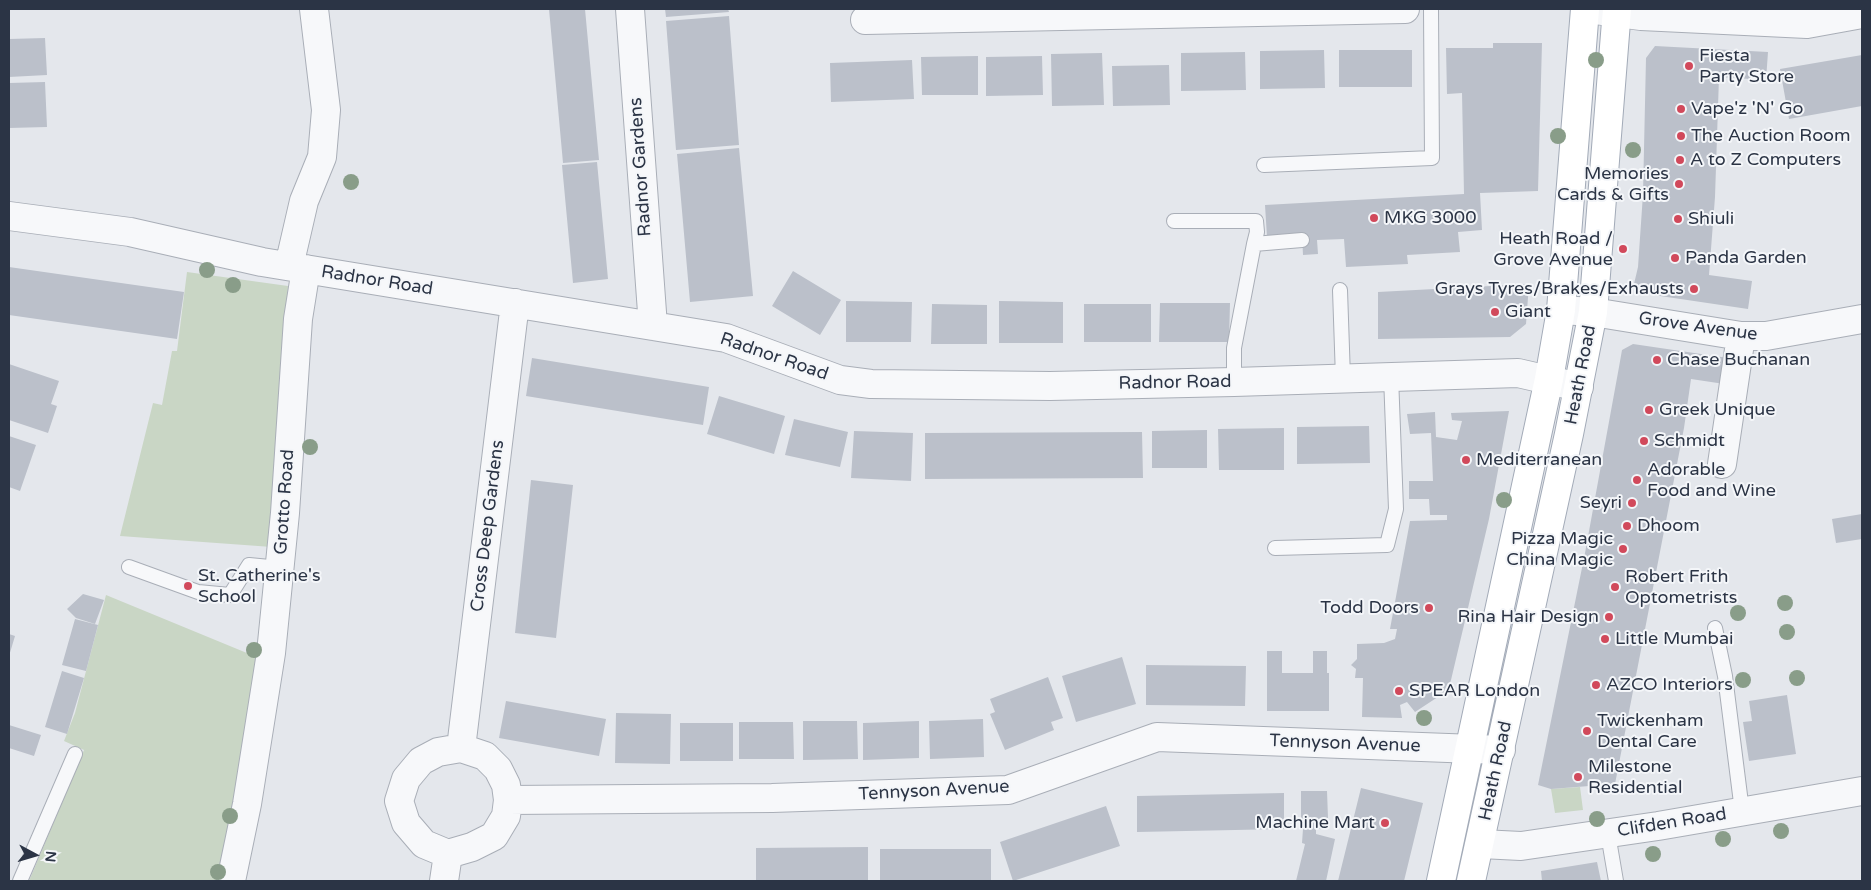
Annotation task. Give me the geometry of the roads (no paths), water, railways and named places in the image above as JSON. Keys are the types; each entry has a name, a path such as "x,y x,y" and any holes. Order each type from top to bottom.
{"main road":[{"name":"Heath Road","path":"1441,881 1549,379 1561,310 1587,9"},
{"name":"Heath Road","path":"1471,881 1579,386 1593,312 1617,11"}],"street":[{"name":"Grotto Road","path":"230,881 247,804 271,653 280,568 298,319 297,267 304,201 322,157 326,110 314,9"},
{"name":"Radnor Gardens","path":"630,9 653,326"},
{"path":"865,20 1406,9"},
{"path":"1587,9 1807,24 1862,14"},
{"name":"Radnor Road","path":"9,216 130,232 262,262 726,338 840,380 871,384 1050,386 1518,373 1579,386"},
{"name":"Cross Deep Gardens","path":"461,748 514,303"},
{"name":"Grove Avenue","path":"1561,310 1593,312 1741,336 1766,336 1862,319"},
{"path":"1722,464 1741,336"},
{"name":"Tennyson Avenue","path":"508,800 772,798 1008,790 1156,737 1500,750"},
{"path":"461,748 485,756 498,769 506,785 508,800 506,816 494,836 472,847 448,854 424,844 406,823 399,801 406,779 421,761 438,752 461,748"},
{"name":"Clifden Road","path":"1480,844 1521,846 1608,834 1862,791"},
{"path":"444,881 448,854"}],"lane":[{"path":"1264,165 1432,158 1431,9"},
{"path":"1174,222 1256,221 1254,244 1234,348 1234,382"},
{"path":"1254,244 1302,240"},
{"path":"1340,290 1343,378"},
{"path":"1275,548 1387,545 1396,509 1391,376"},
{"path":"129,567 198,592 230,595 249,565 280,568"},
{"path":"1715,628 1725,676 1742,812"},
{"path":"20,881 74,754"},
{"path":"1608,834 1616,881"},
{"path":"1451,841 1480,844"}],"place":[{"name":"Fiesta Party Store","path":"1689,66"},
{"name":"Vape'z 'N' Go","path":"1681,109"},
{"name":"The Auction Room","path":"1681,136"},
{"name":"A to Z Computers","path":"1680,160"},
{"name":"Memories Cards & Gifts","path":"1679,184"},
{"name":"MKG 3000","path":"1374,218"},
{"name":"Shiuli","path":"1678,219"},
{"name":"Heath Road / Grove Avenue","path":"1623,249"},
{"name":"Panda Garden","path":"1675,258"},
{"name":"Grays Tyres/Brakes/Exhausts","path":"1694,289"},
{"name":"Giant","path":"1495,312"},
{"name":"Chase Buchanan","path":"1657,360"},
{"name":"Greek Unique","path":"1649,410"},
{"name":"Schmidt","path":"1644,441"},
{"name":"Mediterranean","path":"1466,460"},
{"name":"Adorable Food and Wine","path":"1637,480"},
{"name":"Seyri","path":"1632,503"},
{"name":"Dhoom","path":"1627,526"},
{"name":"Pizza Magic China Magic","path":"1623,549"},
{"name":"St. Catherine's School","path":"188,586"},
{"name":"Robert Frith Optometrists","path":"1615,587"},
{"name":"Todd Doors","path":"1429,608"},
{"name":"Rina Hair Design","path":"1609,617"},
{"name":"Little Mumbai","path":"1605,639"},
{"name":"AZCO Interiors","path":"1596,685"},
{"name":"SPEAR London","path":"1399,691"},
{"name":"Twickenham Dental Care","path":"1587,731"},
{"name":"Milestone Residential","path":"1578,777"},
{"name":"Machine Mart","path":"1385,823"}]}
